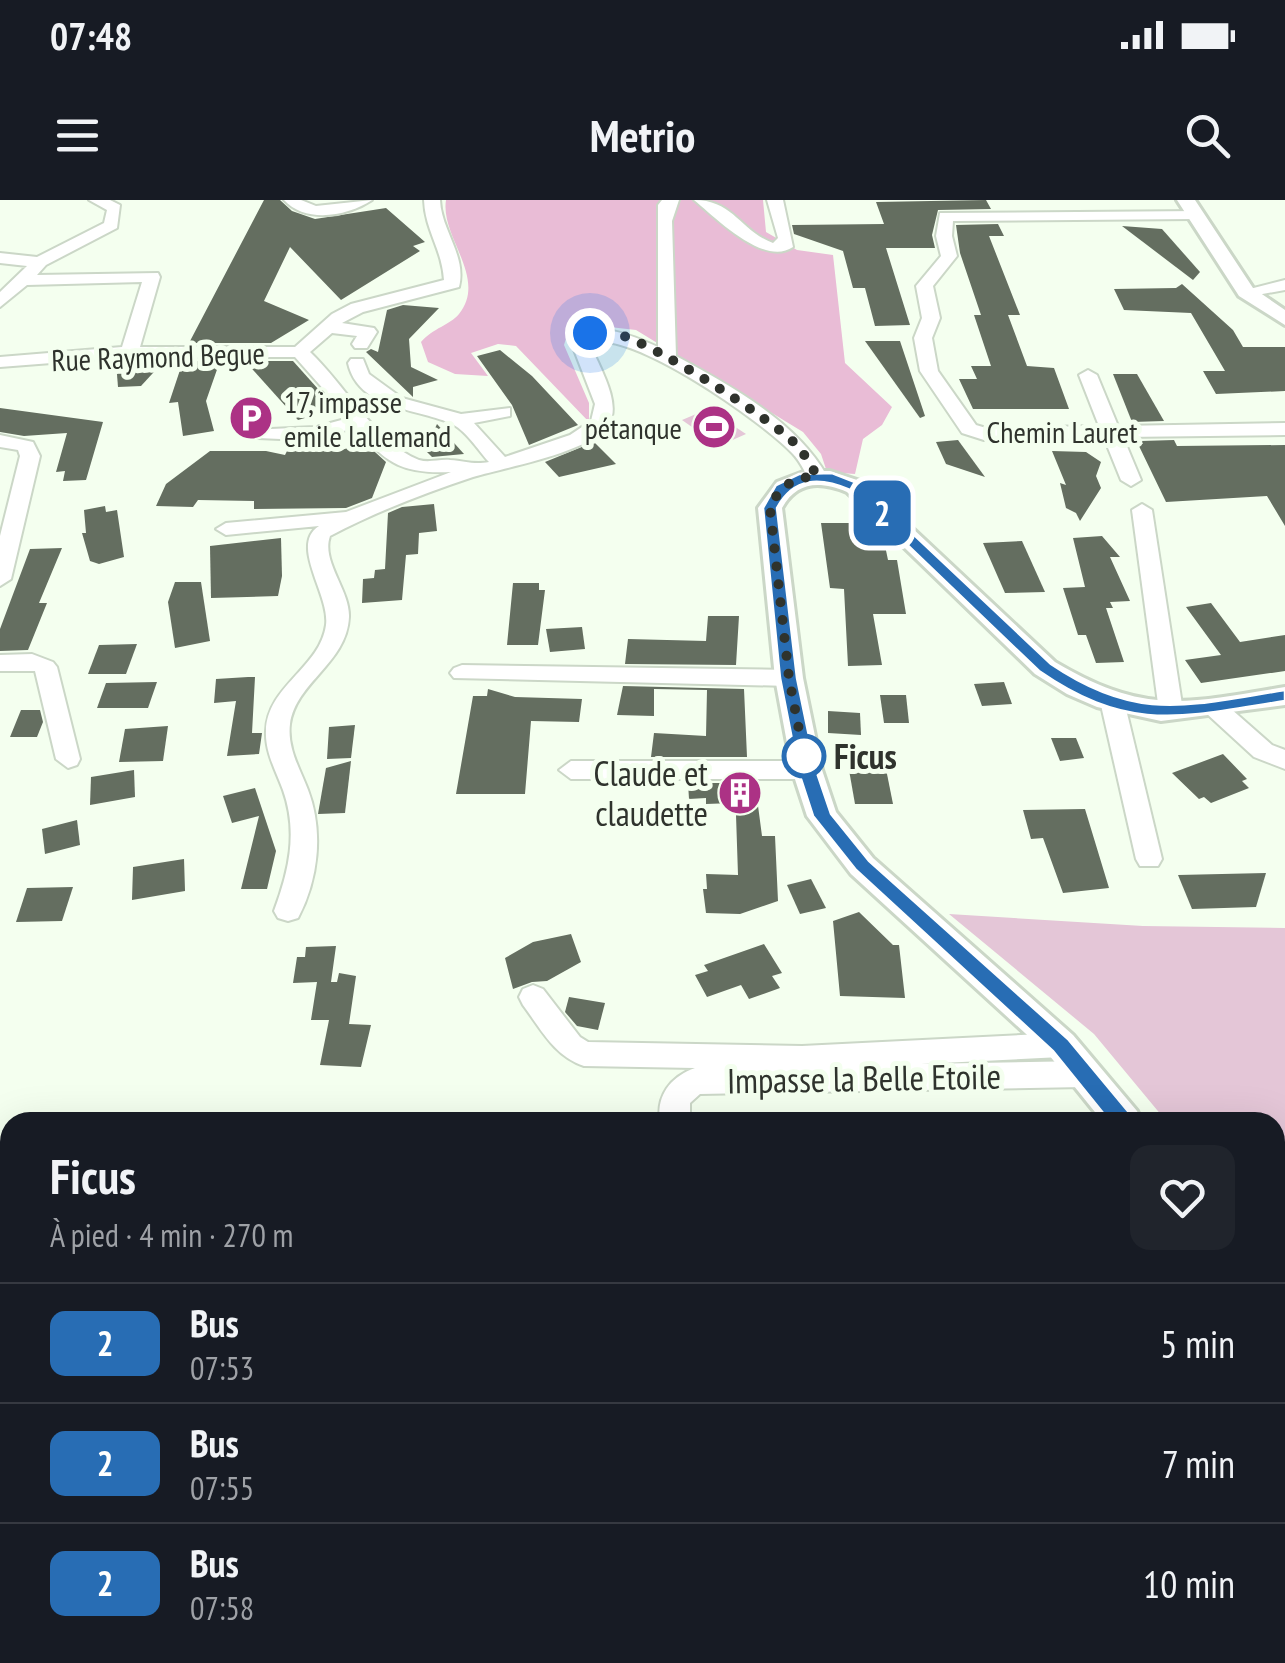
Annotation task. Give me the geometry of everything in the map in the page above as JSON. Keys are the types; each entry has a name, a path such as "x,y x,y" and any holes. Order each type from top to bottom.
{"main road":[{"path":"1190,207 1246,292 1285,319"},
{"path":"1116,1112 1061,1045 841,842 822,816 807,770 789,678 770,508 781,488 791,481 817,476 855,487 1045,668 1076,689 1113,705 1171,711 1285,696"}],"street":[{"path":"0,302 40,262 111,225 115,208 97,200"},
{"path":"299,205 320,211 364,200"},
{"path":"300,352 357,308 453,283 450,252 433,222 432,200"},
{"path":"667,359 664,221 666,205 671,200"},
{"path":"702,200 723,211 757,244 774,250 785,248 786,238 780,229 775,200"},
{"name":"Chemin Lauret","path":"1190,207 944,218 949,256 924,286 932,318 922,338 929,371 966,426 984,434 1285,429"},
{"path":"0,258 40,262"},
{"path":"20,280 152,277 129,352"},
{"path":"1246,292 1285,285"},
{"path":"329,327 368,332 359,353 360,376 395,402 461,420 503,412"},
{"name":"Rue Raymond Begue","path":"0,362 129,352 300,352 363,420 384,450 420,468 450,466 473,471 576,439 603,418 604,404 580,348 584,336 603,331 618,334 667,359 787,436 805,454 817,476"},
{"path":"1088,375 1131,480"},
{"path":"244,409 264,434 320,434 363,420"},
{"path":"461,420 501,464"},
{"path":"0,441 26,446 30,456 0,579"},
{"path":"288,911 305,865 306,835 300,804 278,747 278,720 316,671 336,634 338,612 332,583 316,546 320,533 353,516 473,471"},
{"path":"1142,510 1171,711"},
{"path":"226,529 353,516"},
{"path":"0,662 32,662 46,667 68,759"},
{"path":"462,673 789,678"},
{"path":"1113,705 1149,859"},
{"path":"1214,707 1263,751 1285,760"},
{"path":"572,770 807,770"},
{"path":"533,997 570,1046 584,1054 802,1058 1061,1045"},
{"name":"Impasse la Belle Etoile","path":"673,1112 672,1106 682,1089 695,1081 1085,1074"}],"shaded area":[{"path":"446,200 763,200 766,232 797,250 833,255 845,363 892,407 882,425 863,439 855,474 827,472 821,454 803,432 636,330 583,324 567,335 564,345 589,403 589,422 516,346 498,344 471,353 488,376 455,374 428,362 421,342 459,314 467,300 466,272 446,214"},
{"name":"pétanque","path":"708,409 746,434 719,446 682,420"},
{"path":"949,914 1143,926 1285,928 1285,1112 1159,1112 1094,1034"}],"building":[{"path":"264,200 280,200 292,211 315,219 386,208 425,242 413,246 420,251 341,300 290,247 264,301 309,320 271,343 189,343"},
{"path":"986,200 991,209 938,210 932,235 935,248 886,248 910,325 875,326 865,288 853,288 843,251 794,234 792,225 884,224 876,202"},
{"path":"998,224 1004,236 989,236 1020,315 1008,315 1027,366 1054,368 1069,409 973,409 959,379 977,379 971,366 991,366 974,315 981,315 960,253 956,225"},
{"path":"1122,226 1162,229 1200,272 1193,280"},
{"path":"1182,284 1233,330 1243,347 1285,347 1285,391 1216,394 1203,371 1225,371 1191,313 1124,310 1114,289 1176,288"},
{"path":"403,305 439,308 409,339 411,367 438,380 413,387 413,397 366,352 378,352 387,310"},
{"path":"865,341 900,341 925,416 920,418"},
{"path":"500,350 532,376 578,425 529,445 512,405 477,356"},
{"path":"164,361 141,386 118,387 116,362"},
{"path":"183,361 220,361 206,401 214,431 183,436 178,402 169,403"},
{"path":"245,361 293,361 336,409 298,420"},
{"path":"1113,374 1137,374 1164,421 1132,422"},
{"path":"0,408 103,422 86,480 63,481 65,471 56,472 67,433 24,436 0,432"},
{"path":"437,424 464,454 432,457 425,450"},
{"path":"958,440 985,477 946,464 936,442"},
{"path":"1174,440 1177,446 1285,445 1285,526 1267,496 1166,502 1138,444"},
{"path":"594,442 616,464 559,477 545,462"},
{"path":"365,443 386,462 372,498 346,508 254,509 254,501 198,500 193,507 156,506 166,484 210,451 285,455 287,451 338,451"},
{"path":"1052,451 1086,452 1101,462 1096,476 1101,488 1080,521 1076,513 1066,508 1060,483 1066,485"},
{"path":"434,504 437,531 419,533 418,554 406,555 402,600 362,603 363,579 374,578 375,570 385,569 388,513 402,507"},
{"path":"105,506 106,512 117,510 124,557 99,564 90,561 82,533 86,533 84,510"},
{"path":"821,523 858,523 861,537 883,536 888,560 897,560 906,614 873,614 882,665 848,666 844,589 830,588"},
{"path":"1102,536 1120,557 1110,557 1130,601 1110,602 1113,608 1106,608 1124,662 1096,663 1086,635 1078,635 1063,588 1085,587 1073,538"},
{"path":"281,538 278,596 211,598 210,546"},
{"path":"1022,541 1045,592 1005,593 983,543"},
{"path":"62,548 39,603 47,603 28,650 0,651 0,629 30,549"},
{"path":"175,582 201,582 210,641 175,648 168,602"},
{"path":"513,583 539,583 539,590 545,590 538,645 507,645"},
{"path":"1211,603 1240,642 1285,635 1285,671 1201,683 1185,660 1221,655 1186,607"},
{"path":"708,616 739,616 736,665 625,664 628,639 706,641"},
{"path":"582,627 585,649 550,652 546,629"},
{"path":"137,644 126,674 88,674 99,645"},
{"path":"255,677 252,733 262,733 259,754 227,756 236,701 214,703 216,679"},
{"path":"157,682 148,708 97,708 106,683"},
{"path":"1004,682 1012,704 982,706 974,684"},
{"path":"623,686 744,689 747,757 651,757 654,733 706,736 707,690 654,689 654,716 617,715"},
{"path":"488,689 515,697 582,699 579,722 531,721 525,794 456,794 473,696 487,696"},
{"path":"880,695 906,695 909,723 884,723"},
{"path":"21,710 40,710 43,722 37,737 10,737"},
{"path":"828,711 860,713 861,735 828,733"},
{"path":"355,725 351,758 327,759 329,727"},
{"path":"168,726 163,761 119,762 125,729"},
{"path":"1051,738 1076,738 1084,758 1060,761"},
{"path":"1223,754 1247,779 1242,781 1249,788 1211,803 1204,797 1199,799 1172,773"},
{"path":"351,761 345,813 318,814 326,768"},
{"path":"886,769 893,804 855,804 849,770"},
{"path":"134,770 135,797 90,805 91,777"},
{"path":"688,783 755,783 762,836 775,836 778,901 740,914 706,913 706,874 738,875 736,815 733,803 706,804 706,798 689,799"},
{"path":"255,788 276,851 267,889 241,889 259,816 232,823 223,796"},
{"path":"1085,809 1109,888 1063,893 1043,838 1031,839 1023,810"},
{"path":"77,820 80,845 45,854 42,829"},
{"path":"184,859 185,891 132,900 133,867"},
{"path":"1266,873 1256,907 1192,909 1178,875"},
{"path":"811,879 826,908 800,914 787,885"},
{"path":"73,887 62,921 16,922 27,888"},
{"path":"859,912 893,945 899,945 905,998 840,996 833,921"},
{"path":"571,934 581,962 547,981 513,989 505,958 533,942"},
{"path":"764,944 782,973 772,976 780,988 749,999 741,985 707,997 695,975 708,971 704,965"},
{"path":"336,946 331,982 337,982 339,973 356,976 349,1024 371,1025 361,1067 320,1065 329,1020 311,1020 317,982 293,983 297,957 305,957 306,947"},
{"path":"569,997 605,1003 598,1030 577,1026 565,1012"}],"bus line":[{"name":"2","path":"1116,1112 1061,1045 862,866 822,816 807,770 789,678 770,508 781,488 804,477 832,477 855,487 1045,668 1076,689 1113,705 1152,712 1190,711 1285,696"}],"place":[{"name":"17, impasse emile lallemand","path":"251,418"},
{"name":"pétanque","path":"714,427"},
{"name":"Ficus","path":"804,756"},
{"name":"Claude et claudette","path":"740,793"}],"route":[{"path":"590,333 603,331 628,338 694,376 787,436 805,454 817,476 791,481 781,488 770,508 789,678 804,756"}]}
